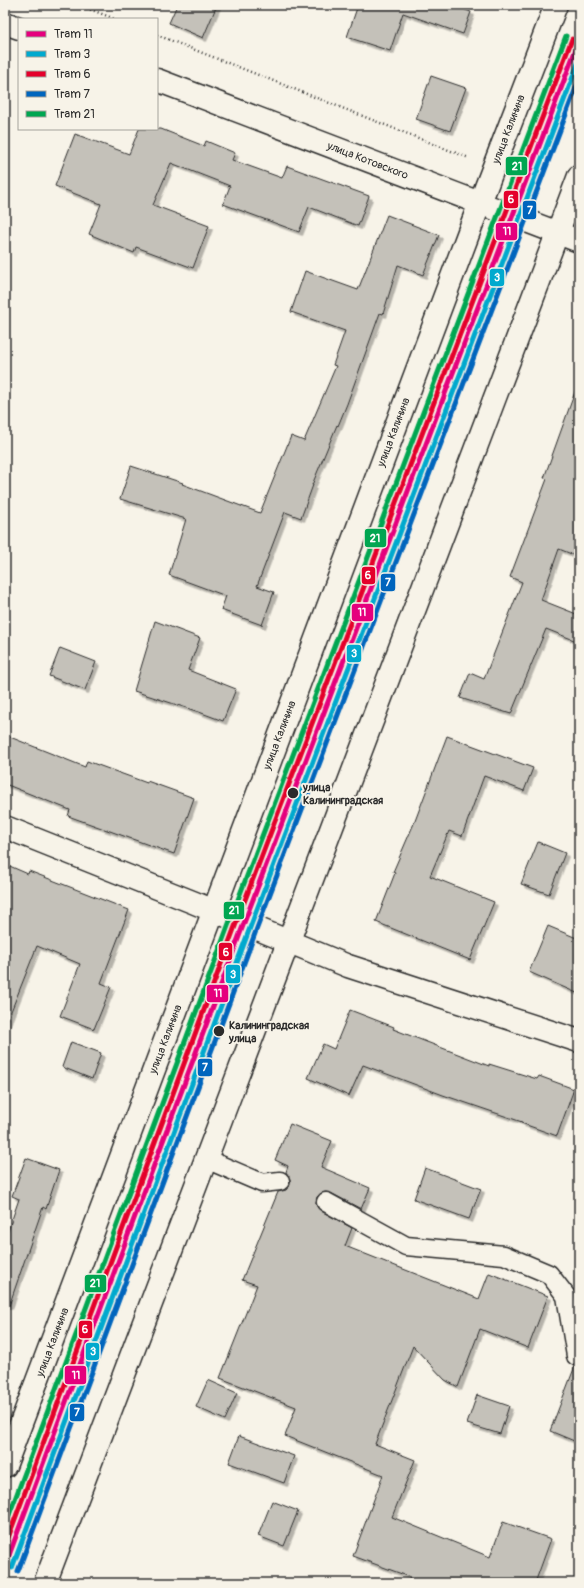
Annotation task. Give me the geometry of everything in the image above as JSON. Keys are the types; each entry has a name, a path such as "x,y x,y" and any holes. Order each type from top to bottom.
{"street":[{"name":"улица Калинина","path":"5,1466 480,203 556,5"},
{"path":"5,23 18,28"},
{"name":"улица Котовского","path":"158,80 579,241"},
{"path":"45,1583 579,176"},
{"path":"5,827 214,910 348,966 579,1041"}],"lane":[{"path":"206,1159 262,1183 280,1181"},
{"path":"326,1202 406,1246 504,1255 549,1274 566,1296 576,1356"}],"path":[{"path":"80,5 112,18"},
{"path":"158,35 473,159"}],"building":[{"path":"177,5 217,5 203,38 169,23"},
{"path":"358,5 452,5 471,12 463,34 403,13 390,51 347,37"},
{"path":"431,76 466,88 450,131 416,119"},
{"path":"161,129 204,146 206,141 235,153 232,160 282,178 287,166 369,196 358,226 309,207 299,232 223,204 230,186 171,163 153,205 209,226 193,268 136,247 134,253 89,234 101,204 55,186 75,134 129,154 139,130"},
{"path":"387,215 439,235 423,275 398,265 383,314 380,313 347,404 312,485 301,518 285,512 257,586 274,592 262,625 221,610 226,596 169,575 186,519 120,499 131,466 183,483 182,484 260,513 291,436 304,441 336,366 333,365 345,331 291,312 305,271 358,290"},
{"path":"576,389 579,390 579,557 559,549 541,600 579,615 579,642 546,629 511,714 460,698 470,673 484,679 522,582 510,577 547,479 544,478"},
{"path":"155,621 200,638 188,670 236,689 223,721 134,691"},
{"path":"60,648 96,662 85,690 49,676"},
{"path":"5,735 85,767 87,761 194,798 174,854 68,816 70,810 5,784"},
{"path":"447,736 533,768 524,791 484,776 462,836 449,831 430,876 494,902 470,960 376,922 395,873 393,872 415,821"},
{"path":"538,842 565,853 549,894 521,884"},
{"path":"5,864 28,874 29,871 129,910 101,983 111,987 94,1029 60,1016 80,964 37,946 5,1024"},
{"path":"548,926 579,939 579,994 529,972"},
{"path":"350,1010 394,1027 393,1029 489,1066 489,1064 537,1079 539,1076 574,1089 557,1136 363,1065 349,1096 308,1078 323,1044 334,1049"},
{"path":"71,1042 101,1053 92,1079 62,1067"},
{"path":"290,1124 332,1141 321,1167 370,1188 361,1209 331,1193 321,1193 317,1197 317,1207 321,1211 352,1228 345,1246 479,1299 489,1273 548,1296 528,1348 480,1329 458,1387 445,1380 413,1346 375,1444 415,1460 392,1517 490,1557 503,1522 551,1539 535,1583 407,1583 410,1577 353,1556 383,1475 285,1436 296,1407 220,1378 257,1285 242,1280 278,1192 286,1190 290,1185 290,1179 286,1172 288,1166 275,1160"},
{"path":"26,1158 59,1170 46,1209 43,1207 9,1306 5,1305 5,1240 19,1199 12,1196"},
{"path":"425,1168 481,1189 469,1219 414,1199"},
{"path":"575,1366 579,1366 579,1443 550,1431"},
{"path":"208,1380 237,1393 225,1420 196,1407"},
{"path":"477,1395 509,1406 500,1434 467,1424"},
{"path":"239,1436 294,1456 284,1483 229,1463"},
{"path":"272,1501 298,1511 284,1546 258,1536"}],"tram line":[{"name":"21","path":"5,1526 231,918 566,36"},
{"name":"6","path":"5,1546 237,921 572,39"},
{"name":"11","path":"5,1566 244,923 579,41"},
{"name":"3","path":"12,1568 251,925 579,61"},
{"name":"7","path":"18,1571 257,928 579,80"}],"place":[{"name":"улица Калининградская","path":"293,793"},
{"name":"Калининградская улица","path":"219,1031"}]}
